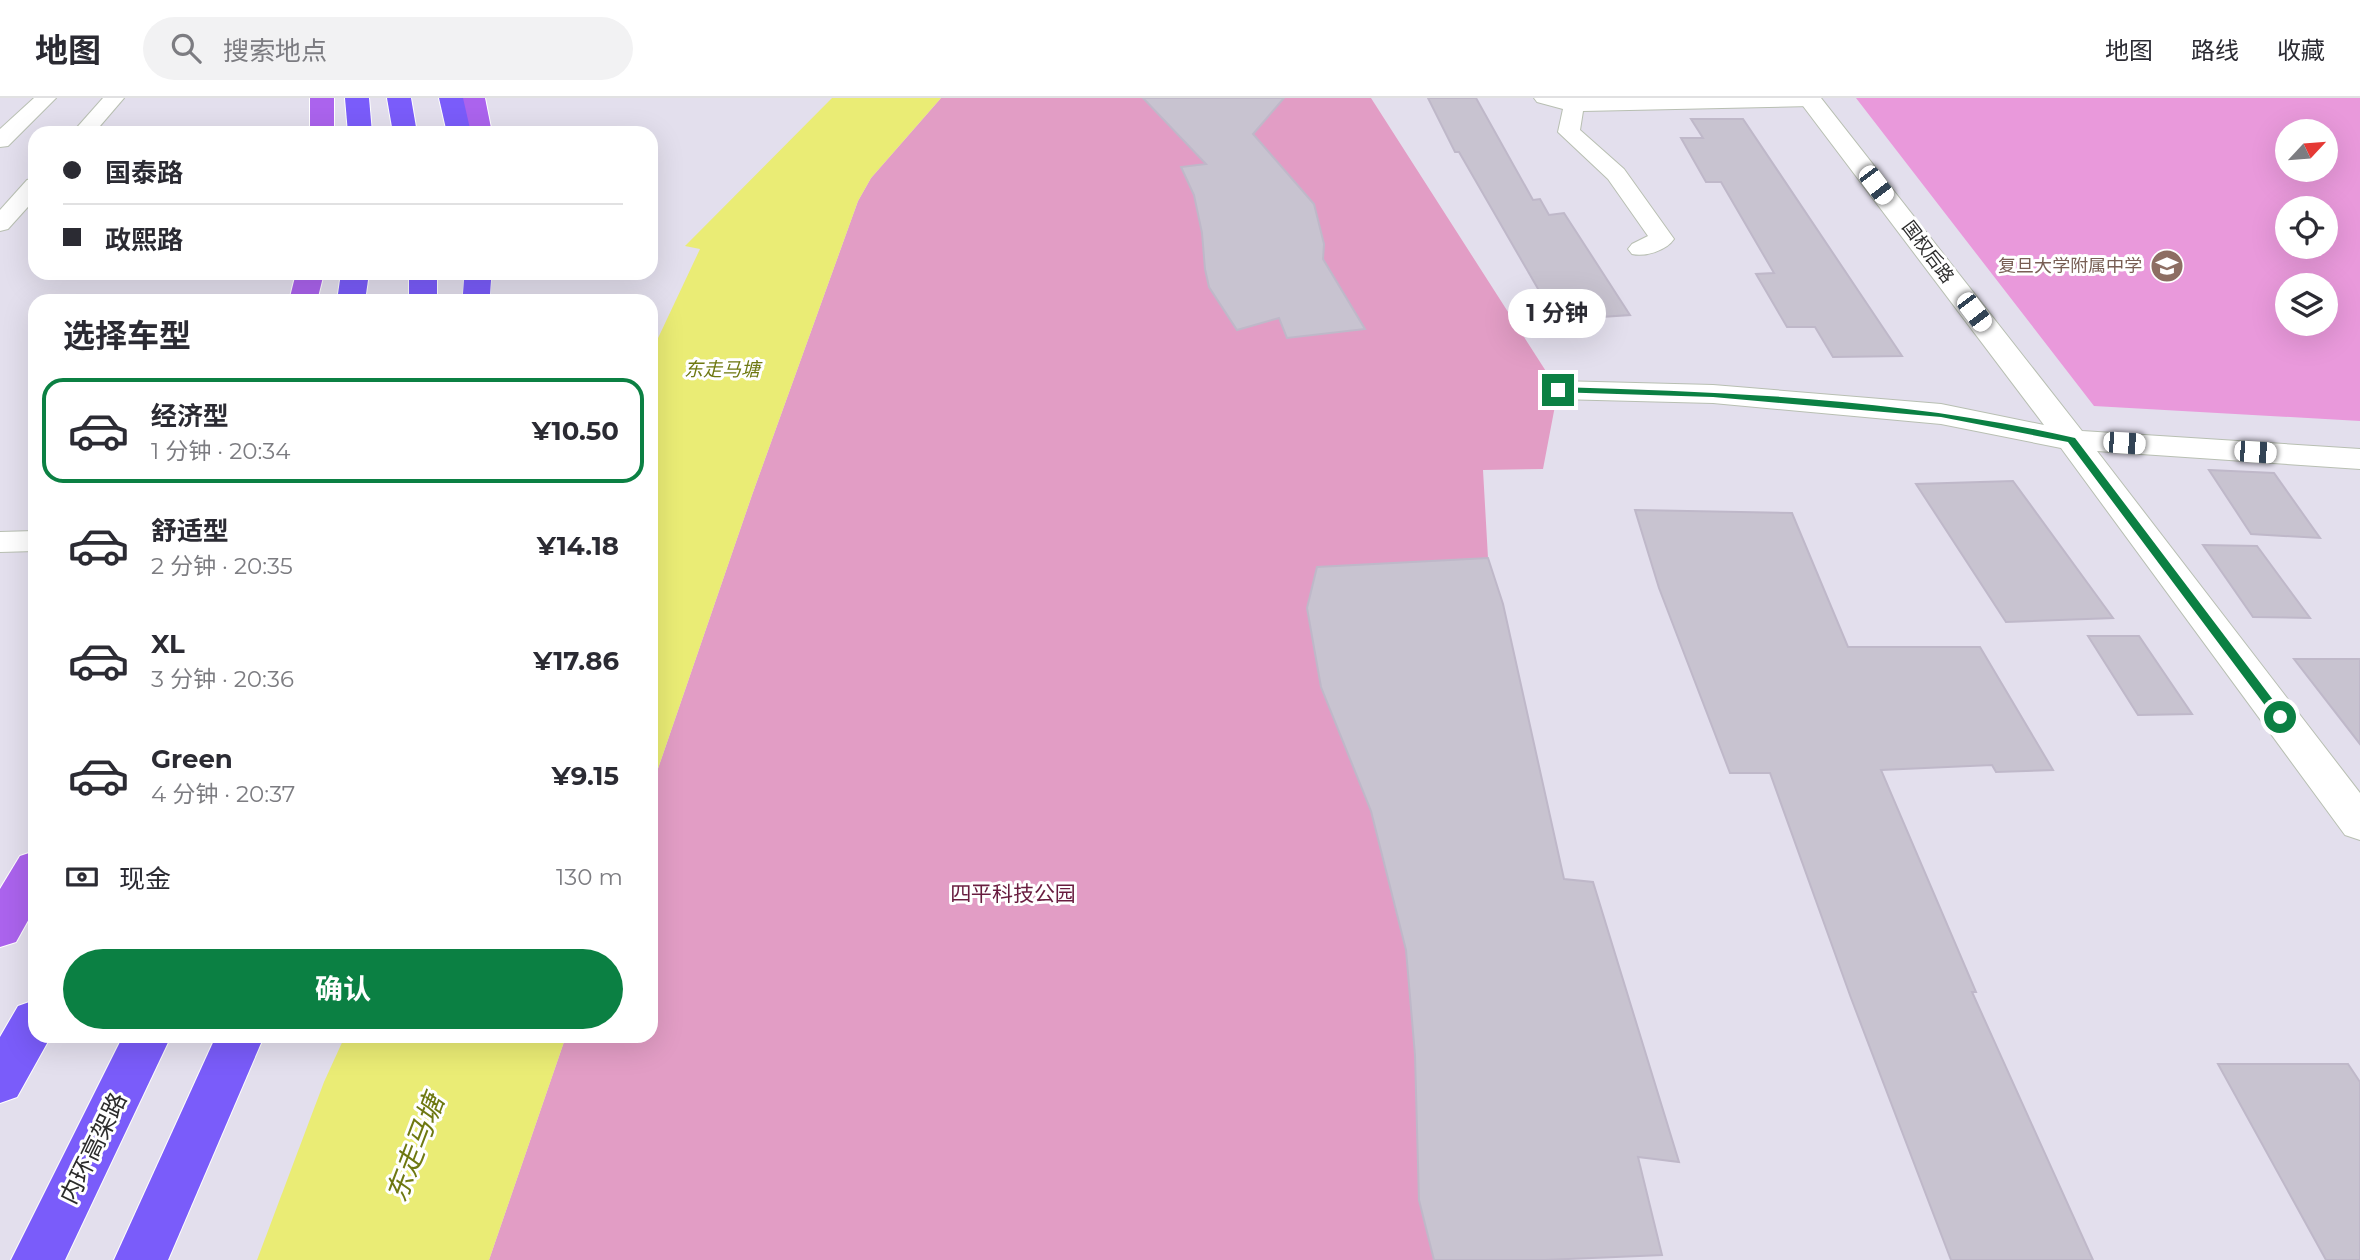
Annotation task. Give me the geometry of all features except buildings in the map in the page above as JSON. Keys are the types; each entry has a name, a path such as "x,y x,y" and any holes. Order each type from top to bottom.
{"highway":[{"path":"357,98 359,126"},
{"path":"399,98 404,126"},
{"path":"451,98 458,126"},
{"path":"0,1082 28,1032"},
{"name":"内环高架路","path":"38,1260 144,1043"},
{"path":"141,1260 237,1043"}],"main road":[{"path":"322,98 322,126"},
{"path":"473,98 479,126"},
{"path":"0,929 28,880"},
{"path":"54,1260 160,1043"}],"street":[{"name":"国权后路","path":"1810,99 2072,440 2360,824"},
{"path":"1558,390 1713,394 1941,414 2072,440 2360,459"}],"lane":[{"path":"0,141 46,98"},
{"path":"89,126 114,98"},
{"path":"1544,98 1574,106 1810,99"},
{"path":"1574,106 1569,132 1616,174 1662,239 1640,249"},
{"path":"0,224 28,193"},
{"path":"0,568 18,541"}],"green space":[{"name":"四平科技公园","path":"941,98 1371,98 1558,390 1543,469 1483,470 1488,558 1317,567 1307,608 1321,687 1371,811 1406,950 1434,1260 489,1260 564,1043 658,1043 658,769 752,495 858,201 871,178"}],"shaded area":[{"name":"复旦大学附属中学","path":"1856,98 2360,98 2360,421 2094,406"}],"water":[{"name":"东走马塘","path":"832,98 941,98 871,178 858,201 752,495 658,769 658,338 700,249 685,246"},
{"name":"东走马塘","path":"342,1043 564,1043 489,1260 257,1260 324,1082"}],"place":[{"name":"复旦大学附属中学","path":"2167,266"}],"route":[{"path":"1558,390 1713,394 1941,414 2072,440 2280,717"}]}
